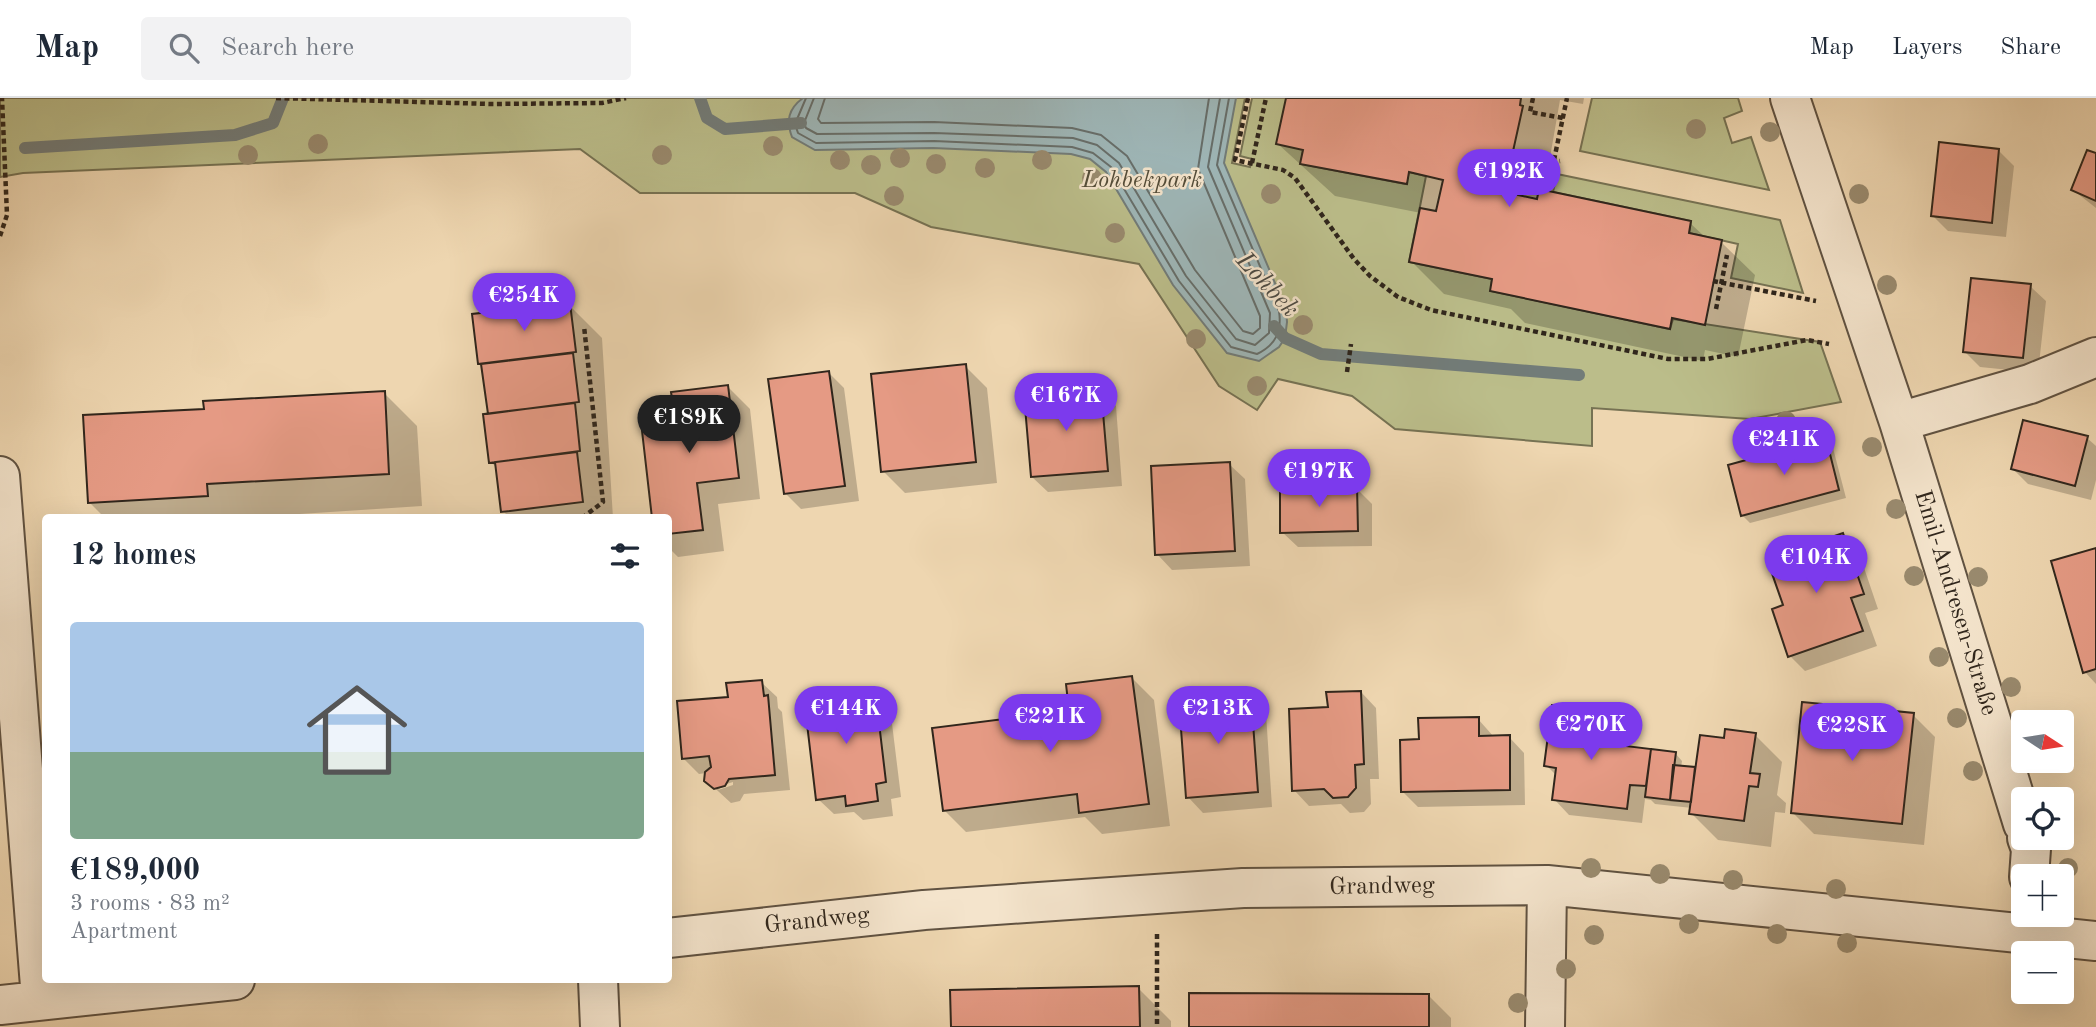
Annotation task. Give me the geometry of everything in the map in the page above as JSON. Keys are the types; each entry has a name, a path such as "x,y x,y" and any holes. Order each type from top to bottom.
{"street":[{"name":"Emil-Andresen-Straße","path":"1790,98 1899,422 2012,787"},
{"path":"1899,422 2030,384 2096,357"},
{"path":"0,477 41,999"},
{"path":"1545,1027 1547,885"},
{"name":"Grandweg","path":"672,938 910,912 1243,888 1547,885 2011,923"},
{"name":"Grandweg","path":"2039,927 2096,941"},
{"path":"0,1005 204,983"},
{"path":"597,983 600,1027"}],"path":[{"path":"0,236 8,215 2,98"},
{"path":"276,98 491,104 602,103 626,98"},
{"path":"1248,98 1235,160 1283,170 1295,178 1354,259 1370,276 1398,297 1431,310 1668,359 1707,359 1807,340 1830,344"},
{"path":"1252,163 1266,98"},
{"path":"1533,98 1530,111 1563,118"},
{"path":"1509,168 1557,160 1567,98"},
{"path":"1716,309 1727,255"},
{"path":"1713,281 1816,301"},
{"path":"584,326 603,502 587,514"},
{"path":"1347,372 1351,344"},
{"path":"1157,895 1157,1027"}],"green space":[{"name":"Lohbekpark","path":"0,98 1245,98 1232,163 1250,167 1252,159 1240,156 1252,98 1286,98 1303,150 1301,164 1406,184 1409,172 1426,176 1409,262 1492,279 1491,291 1670,329 1673,319 1820,342 1841,402 1750,419 1592,408 1592,446 1395,429 1352,396 1278,379 1257,410 1219,386 1139,264 931,227 855,193 640,193 580,149 23,173 0,177"},
{"path":"1592,98 1738,98 1742,111 1724,118 1732,143 1751,137 1769,190 1580,151"},
{"path":"1557,174 1780,220 1803,293 1731,278 1738,244 1689,233 1691,221 1553,192"}],"water":[{"path":"803,98 1236,98 1224,163 1286,309 1285,338 1279,347 1259,361 1227,353 1173,285 1106,172 1090,159 1071,154 933,148 815,150 792,137 790,131 791,111"}],"building":[{"path":"1286,98 1521,98 1520,105 1523,106 1504,192 1537,199 1539,189 1691,221 1689,233 1722,240 1705,325 1672,318 1670,329 1490,291 1492,279 1409,262 1420,208 1436,211 1443,180 1409,172 1407,184 1300,164 1303,150 1276,144"},
{"path":"1939,142 1999,149 1992,223 1931,216"},
{"path":"2087,150 2096,153 2096,201 2071,190"},
{"path":"1971,278 2031,284 2023,358 1963,352"},
{"path":"570,303 576,352 478,364 472,314"},
{"path":"573,353 579,402 488,414 481,364"},
{"path":"966,364 976,462 881,472 871,374"},
{"path":"829,371 845,486 784,494 768,379"},
{"path":"728,385 739,478 697,483 703,530 672,534 672,514 652,514 641,422 675,418 671,392"},
{"path":"1101,389 1108,471 1031,477 1024,395"},
{"path":"385,391 389,474 207,484 208,496 88,503 83,415 204,409 203,401"},
{"path":"575,403 580,451 489,463 483,414"},
{"path":"2023,420 2088,436 2075,486 2011,469"},
{"path":"1826,438 1839,490 1741,516 1728,465"},
{"path":"577,452 583,502 501,512 495,462"},
{"path":"1230,462 1235,551 1155,555 1151,466"},
{"path":"1357,486 1358,531 1280,533 1280,487"},
{"path":"1843,533 1864,594 1851,598 1863,631 1788,657 1772,609 1783,605 1767,559"},
{"path":"2096,548 2096,669 2083,673 2051,561"},
{"path":"1132,676 1149,804 1079,813 1077,794 943,811 932,728 1069,711 1066,684"},
{"path":"762,680 764,696 768,695 775,775 729,779 725,786 714,789 704,781 705,772 711,767 709,756 682,759 677,701 728,697 726,683"},
{"path":"875,689 886,782 876,784 878,801 846,806 845,796 816,800 804,698"},
{"path":"1361,691 1364,764 1355,765 1356,788 1348,797 1333,798 1324,789 1292,791 1289,709 1328,707 1326,692"},
{"path":"1251,695 1258,792 1186,798 1179,701"},
{"path":"1802,702 1914,713 1902,824 1791,813"},
{"path":"1552,705 1596,710 1592,742 1651,749 1646,786 1630,785 1627,809 1552,800 1556,768 1544,766"},
{"path":"1479,717 1479,736 1510,735 1510,790 1401,792 1400,740 1419,739 1418,718"},
{"path":"1725,729 1756,733 1750,773 1760,774 1758,787 1749,786 1744,821 1689,814 1700,735 1724,738"},
{"path":"1651,749 1676,752 1670,800 1645,797"},
{"path":"1673,765 1695,767 1691,802 1670,800"},
{"path":"1139,986 1140,1027 951,1027 950,990"},
{"path":"1189,993 1429,994 1429,1027 1189,1027"}],"waterway":[{"name":"Lohbek","path":"25,148 235,135 273,123 283,98"},
{"name":"Lohbek","path":"700,98 707,118 725,129 801,123"},
{"name":"Lohbek","path":"1274,326 1285,338 1321,354 1579,375"}]}
